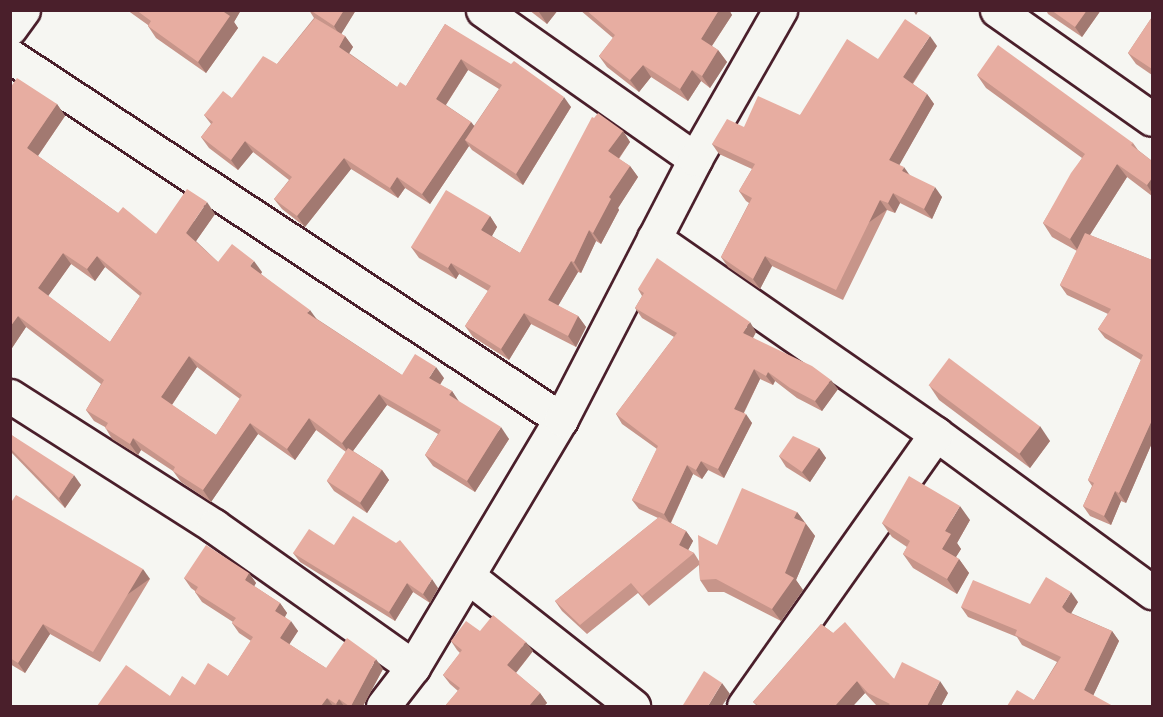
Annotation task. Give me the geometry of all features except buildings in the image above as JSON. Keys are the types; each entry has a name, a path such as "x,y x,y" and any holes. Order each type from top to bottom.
{"street":[{"path":"10,28 23,10"},
{"path":"483,10 695,159"},
{"path":"383,706 413,667 561,420 695,159 780,10"},
{"path":"997,10 1152,119"},
{"path":"10,56 561,420"},
{"path":"654,238 936,434 1152,592"},
{"path":"13,402 214,526 413,667"},
{"path":"744,706 936,434"},
{"path":"469,577 633,706"}]}
